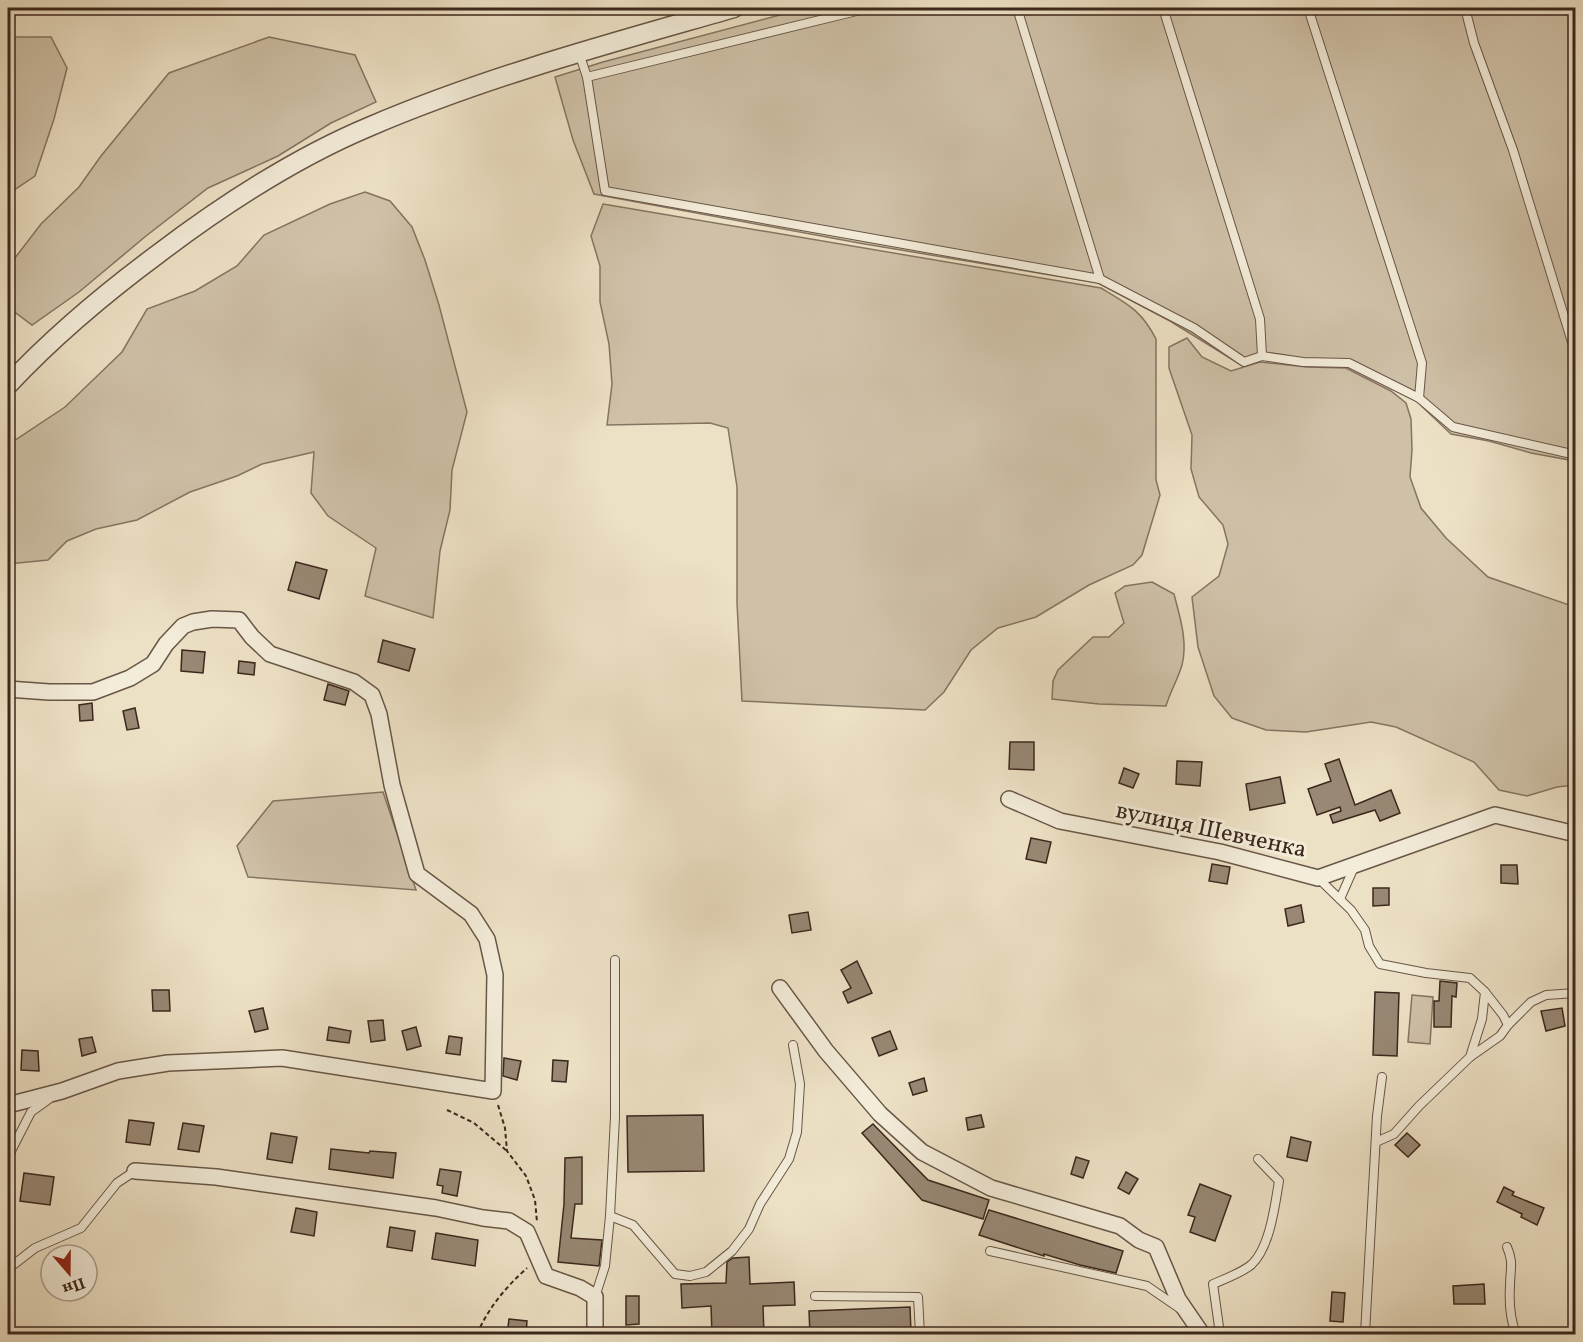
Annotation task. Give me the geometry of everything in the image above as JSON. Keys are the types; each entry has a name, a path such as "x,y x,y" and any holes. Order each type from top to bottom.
{"street":[{"path":"8,385 82,313 131,274 208,216 279,171 379,122 437,100 579,53 734,8"},
{"path":"8,689 93,692 130,678 153,664 166,644 183,626 212,619 239,620 252,637 270,654 354,682 372,695 379,714 392,785 417,874 471,914 487,939 495,975 493,1091 282,1058 168,1063 118,1071 62,1091 8,1105"},
{"name":"вулиця Шевченка","path":"1009,799 1060,821 1220,852 1318,878 1495,814 1575,834"},
{"path":"780,988 826,1051 864,1096 897,1131 922,1152 991,1188 1120,1226 1138,1240 1156,1247 1178,1299 1202,1335"},
{"path":"135,1171 216,1177 436,1208 509,1221 527,1232 546,1276 580,1288 595,1297 595,1335"}],"lane":[{"path":"586,77 869,8"},
{"path":"1017,8 1100,279"},
{"path":"1163,8 1260,319 1262,356"},
{"path":"1308,8 1422,363 1419,398"},
{"path":"1465,8 1474,43 1513,150 1575,355"},
{"path":"579,53 586,77 605,191 1100,279 1194,328 1244,362 1262,356 1303,362 1349,363 1419,398 1453,427 1575,455"},
{"path":"1340,899 1356,864"},
{"path":"1318,878 1351,910 1365,930 1369,946 1380,964 1426,973 1470,978 1485,992 1508,1025"},
{"path":"595,1297 605,1266 610,1216 615,1117 615,960"},
{"path":"1470,1057 1482,1019 1485,992"},
{"path":"1376,1142 1394,1134 1419,1106 1470,1057 1500,1036 1532,1002 1546,995 1575,993"},
{"path":"610,1216 633,1225 675,1274 690,1276 706,1272 732,1251 749,1229 760,1204 789,1159 796,1132 800,1084 793,1045"},
{"path":"1365,1335 1382,1077"},
{"path":"8,1157 31,1112 62,1091"},
{"path":"1220,1335 1213,1284 1250,1265 1260,1253 1274,1208 1280,1180 1258,1160"},
{"path":"8,1269 35,1248 81,1228 117,1183 135,1171"},
{"path":"1507,1247 1512,1259 1510,1302 1516,1335"},
{"path":"990,1251 1147,1286 1189,1315"},
{"path":"815,1296 918,1297 920,1335"}],"path":[{"path":"493,1091 505,1128 507,1151"},
{"path":"447,1110 474,1123 507,1151 526,1176 535,1200 537,1223 531,1263 491,1306 477,1335"}],"shaded area":[{"path":"806,8 1575,8 1575,461 1451,434 1412,397 1348,365 1266,358 1241,365 1170,321 1098,283 859,243 594,194 573,140 555,77"},
{"path":"8,37 51,37 67,68 54,119 35,176 8,194"},
{"path":"269,37 355,55 376,102 331,123 278,156 208,188 79,292 32,325 12,310 8,291 8,267 41,224 79,187 101,156 169,73"},
{"path":"365,192 390,201 412,227 439,305 467,412 452,470 450,510 440,551 433,618 365,596 376,548 328,516 311,493 314,452 262,464 237,476 190,492 137,520 96,529 67,541 48,560 8,564 8,445 65,407 122,352 147,309 195,291 237,266 264,235 330,204"},
{"path":"603,204 1101,288 1119,299 1140,315 1156,339 1156,480 1160,495 1142,555 1133,565 1089,585 1036,617 998,628 971,650 944,692 925,710 742,701 737,603 737,487 728,428 710,423 607,425 612,384 609,344 600,302 600,266 591,236"},
{"path":"1187,338 1202,357 1231,371 1260,362 1346,368 1391,391 1406,403 1411,419 1410,477 1421,508 1446,538 1488,577 1572,606 1575,604 1575,785 1557,787 1527,796 1499,790 1474,762 1396,727 1371,722 1306,732 1266,730 1232,718 1214,696 1198,647 1192,597 1219,576 1228,544 1223,525 1199,497 1191,469 1192,435 1169,368 1169,347"},
{"path":"1152,582 1174,594 1184,638 1182,665 1166,706 1099,704 1052,699 1053,681 1058,670 1093,637 1109,637 1124,623 1115,593 1125,586"},
{"path":"383,792 416,890 248,877 237,846 273,801"},
{"path":"1412,995 1433,997 1430,1044 1408,1042"}],"building":[{"path":"296,562 327,570 319,599 288,590"},
{"path":"383,640 415,649 409,671 378,662"},
{"path":"182,650 205,652 203,673 181,671"},
{"path":"239,661 255,663 254,675 238,673"},
{"path":"328,684 349,691 345,705 324,700"},
{"path":"92,703 93,720 80,721 79,705"},
{"path":"135,708 139,728 127,730 123,711"},
{"path":"1010,742 1034,742 1034,770 1009,769"},
{"path":"1339,759 1355,805 1391,790 1400,813 1380,821 1375,810 1333,823 1330,815 1341,811 1340,807 1317,815 1308,789 1331,781 1325,764"},
{"path":"1177,761 1202,762 1200,786 1176,784"},
{"path":"1124,768 1139,774 1133,788 1119,783"},
{"path":"1280,777 1285,803 1250,810 1246,784"},
{"path":"1031,838 1051,842 1046,863 1026,859"},
{"path":"1212,864 1230,867 1227,884 1209,881"},
{"path":"1501,865 1517,865 1518,884 1501,883"},
{"path":"1373,888 1389,888 1389,905 1373,906"},
{"path":"1301,905 1304,922 1288,926 1285,909"},
{"path":"808,912 811,930 792,933 789,915"},
{"path":"857,961 872,993 848,1003 843,992 851,988 841,970"},
{"path":"1440,981 1457,983 1456,997 1452,996 1451,1027 1434,1027 1434,1001 1439,1001"},
{"path":"152,990 169,990 170,1011 153,1011"},
{"path":"1375,992 1399,993 1397,1056 1373,1055"},
{"path":"263,1008 268,1029 255,1032 249,1011"},
{"path":"1562,1008 1565,1026 1546,1031 1541,1011"},
{"path":"383,1020 385,1040 371,1042 368,1021"},
{"path":"329,1027 351,1031 349,1043 327,1040"},
{"path":"416,1027 421,1046 407,1050 402,1031"},
{"path":"890,1031 897,1049 879,1056 872,1038"},
{"path":"449,1036 462,1038 460,1055 446,1053"},
{"path":"92,1037 96,1052 82,1056 79,1039"},
{"path":"22,1050 38,1051 39,1071 21,1070"},
{"path":"504,1058 521,1061 517,1080 503,1076"},
{"path":"553,1060 568,1061 566,1082 552,1081"},
{"path":"924,1078 927,1091 913,1095 909,1083"},
{"path":"703,1115 704,1171 628,1172 627,1116"},
{"path":"981,1115 984,1127 968,1130 966,1118"},
{"path":"129,1120 154,1123 150,1145 126,1142"},
{"path":"183,1123 204,1126 199,1152 178,1149"},
{"path":"873,1124 928,1180 989,1200 983,1219 922,1200 862,1133"},
{"path":"271,1133 297,1137 292,1163 267,1159"},
{"path":"1407,1133 1420,1145 1408,1157 1395,1145"},
{"path":"1291,1137 1311,1142 1307,1161 1287,1157"},
{"path":"331,1149 396,1153 393,1178 329,1169"},
{"path":"582,1157 582,1204 575,1204 571,1238 602,1240 599,1266 558,1262 564,1204 565,1158"},
{"path":"1076,1157 1089,1161 1083,1178 1071,1174"},
{"path":"440,1169 461,1172 457,1196 442,1193 443,1186 437,1185"},
{"path":"1126,1172 1138,1179 1129,1194 1118,1188"},
{"path":"24,1173 54,1177 50,1205 20,1201"},
{"path":"1200,1184 1231,1196 1215,1241 1190,1232 1195,1217 1188,1215"},
{"path":"1504,1187 1514,1192 1512,1195 1544,1208 1537,1225 1521,1217 1522,1214 1497,1202"},
{"path":"296,1208 317,1212 314,1236 291,1232"},
{"path":"989,1210 1123,1251 1116,1273 1044,1254 1044,1256 979,1235"},
{"path":"390,1227 415,1231 412,1251 387,1247"},
{"path":"436,1233 478,1240 475,1266 432,1259"},
{"path":"749,1257 750,1284 794,1282 795,1305 763,1306 764,1335 712,1335 711,1306 682,1308 681,1284 726,1283 727,1262 733,1258"},
{"path":"1484,1284 1485,1304 1454,1304 1453,1286"},
{"path":"1332,1292 1345,1293 1343,1322 1330,1321"},
{"path":"626,1296 639,1296 639,1324 626,1325"},
{"path":"910,1307 911,1333 810,1335 809,1311"},
{"path":"509,1319 527,1321 526,1335 507,1335"}]}
